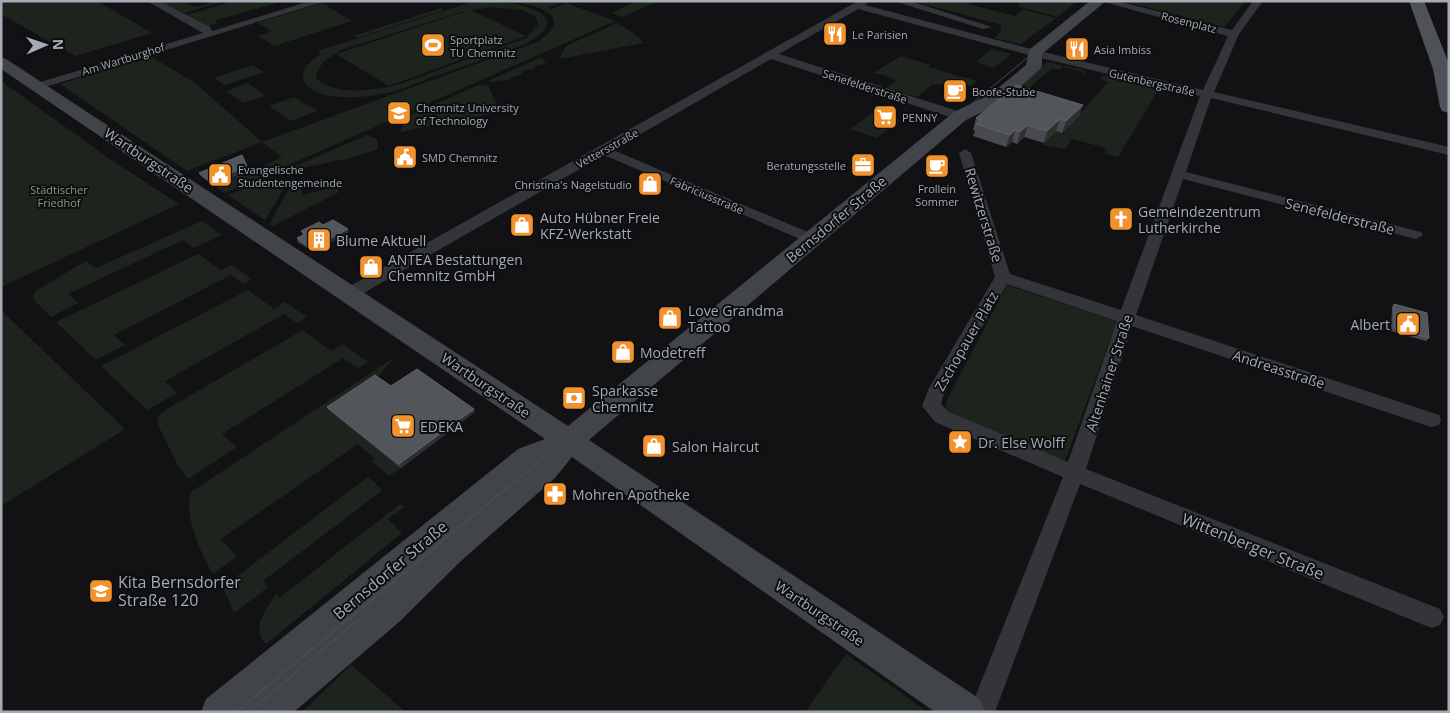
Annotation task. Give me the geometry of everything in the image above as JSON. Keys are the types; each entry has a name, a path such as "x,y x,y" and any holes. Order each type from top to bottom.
{"main road":[{"path":"1416,1 1446,70 1449,107"}],"street":[{"path":"152,1 206,29 208,34"},
{"name":"Am Wartburghof","path":"38,86 321,1"},
{"path":"898,1 988,26"},
{"name":"Bernsdorfer Straße","path":"266,712 387,610 450,551 545,470 569,441 960,116 997,98 1034,66 1034,53 1099,1"},
{"name":"Rosenplatz","path":"1104,1 1234,34 1258,1"},
{"name":"Gutenbergstraße","path":"861,4 1034,53 1449,151"},
{"name":"Vettersstraße","path":"349,294 861,4"},
{"name":"Altenhainer Straße","path":"982,712 1076,472 1126,319 1178,174 1207,94 1234,34"},
{"name":"Senefelderstraße","path":"771,55 960,116"},
{"name":"Wartburgstraße","path":"1,62 569,441 967,712"},
{"name":"Fabriciusstraße","path":"604,150 812,239"},
{"name":"Rewitzerstraße","path":"965,153 1003,277"},
{"name":"Senefelderstraße","path":"1178,174 1416,235"},
{"name":"Zschopauer Platz","path":"1076,472 942,417 931,406 935,393 1003,277 1126,319"},
{"name":"Andreasstraße","path":"1126,319 1432,420"},
{"name":"Bernsdorfer Straße","path":"219,712 528,457 569,441"},
{"name":"Wittenberger Straße","path":"1076,472 1432,617"}],"green space":[{"path":"1,1 97,1 152,33 75,56 1,14"},
{"path":"160,1 191,1 187,3 196,7 217,1 225,1 184,13"},
{"path":"234,1 283,1 214,21 218,23 208,26 187,15"},
{"name":"Sportplatz TU Chemnitz","path":"475,1 516,4 527,7 544,16 548,23 543,32 526,44 401,89 373,95 339,97 309,88 304,81 303,72 321,54 318,51","holes":["490,7 523,10 536,17 538,25 526,38 400,84 368,90 346,90 326,85 317,79 316,74 323,62 341,50 470,10 336,54 389,86 526,36 471,10"]},
{"path":"506,1 561,1 563,2 548,8 551,9 566,3 615,21 225,193 213,185 239,174 242,176 282,157 262,142 537,42 549,32 554,24 553,18 539,8"},
{"path":"637,1 659,1 622,17 612,13"},
{"path":"912,1 957,1 1015,16 1022,9 1056,18 1021,44 994,38 1001,31 1001,26 998,24"},
{"path":"1012,1 1077,1 1058,17 1017,6 1020,4"},
{"path":"1123,1 1246,1 1224,27"},
{"path":"322,3 352,21 274,46 258,36 272,31 257,23"},
{"path":"441,8 444,10 357,38 353,36"},
{"path":"617,23 635,34 644,43 559,59 566,46"},
{"path":"992,49 1011,54 994,68 978,63 977,61"},
{"path":"149,55 195,83 262,142 187,171 60,84"},
{"path":"901,56 931,65 928,67 977,81 971,86 953,80 947,85 933,84 917,97 887,88 896,80 873,73"},
{"path":"541,57 546,64 534,66 535,69 522,71 523,74 511,77 511,79 488,81"},
{"path":"1047,62 1087,71 1082,75 1083,72 1062,67 1060,70 1052,68 1022,94 1010,95"},
{"path":"252,65 264,72 225,85 214,78"},
{"path":"1103,75 1159,89 1118,157 1104,153 1106,148 1072,139 1065,149 1043,145 1056,131 1063,133 1108,82 1100,79"},
{"name":"Städtischer Friedhof","path":"1,81 110,159 179,204 1,287"},
{"path":"248,83 266,96 244,103 226,91"},
{"path":"488,85 500,112 400,132 406,117 476,86"},
{"path":"294,97 317,111 291,121 269,106"},
{"path":"876,110 900,120 877,138 850,129"},
{"path":"367,135 377,139 378,149 351,158 281,172"},
{"path":"265,180 286,185 265,220 228,195"},
{"path":"292,183 299,183 303,195 336,187 339,192 273,226 270,223"},
{"path":"202,221 222,235 194,248 183,240 68,294 78,303 51,317 35,301 33,296 36,291 86,261 96,268"},
{"path":"198,254 221,270 232,265 252,279 243,284 231,275 114,335 125,345 96,360 56,322"},
{"path":"1007,285 1117,321 1065,461 954,416 946,409 947,400"},
{"path":"248,290 274,309 285,302 307,317 297,323 284,314 165,381 177,393 147,410 101,366"},
{"path":"3,312 125,429 1,506 1,313"},
{"path":"303,330 331,351 343,344 368,362 358,368 343,358 222,434 237,447 188,479 178,466 157,423 158,417 165,410"},
{"path":"395,357 377,378 366,439 401,468 389,476 371,461 375,458 358,444 221,539 237,556 213,574 203,556 191,523 189,502 191,492"},
{"path":"368,477 383,490 263,581 268,587 234,613 223,587"},
{"path":"400,504 404,507 388,519 402,533 266,644 261,638 259,625 276,594 279,598"},
{"path":"846,654 928,712 805,712"},
{"path":"351,665 406,712 302,712"}],"building":[{"path":"1016,85 1083,105 1066,121 1060,119 1047,131 1028,125 1020,132 1015,130 1010,135 976,124 981,120 976,118"},
{"path":"242,155 247,166 211,182 199,173"},
{"name":"Blume Aktuell","path":"333,220 348,229 312,248 297,238 305,234 301,231 319,222 323,225"},
{"path":"1394,304 1427,313 1429,338 1394,328"},
{"name":"EDEKA","path":"417,369 474,409 399,464 327,407 375,375 391,386"}],"tram line":[{"path":"536,464 1096,1"},
{"path":"236,712 537,463"},
{"path":"249,712 358,620"}],"place":[{"name":"Le Parisien","path":"835,34"},
{"name":"Sportplatz TU Chemnitz","path":"433,45"},
{"name":"Asia Imbiss","path":"1077,49"},
{"name":"Boofe-Stube","path":"955,91"},
{"name":"Chemnitz University of Technology","path":"399,113"},
{"name":"PENNY","path":"885,117"},
{"name":"SMD Chemnitz","path":"405,157"},
{"name":"Beratungsstelle","path":"863,165"},
{"name":"Frollein Sommer","path":"937,166"},
{"name":"Evangelische Studentengemeinde","path":"220,175"},
{"name":"Christina's Nagelstudio","path":"650,184"},
{"name":"Gemeindezentrum Lutherkirche","path":"1121,219"},
{"name":"Auto Hübner Freie KFZ-Werkstatt","path":"522,225"},
{"name":"Blume Aktuell","path":"319,240"},
{"name":"ANTEA Bestattungen Chemnitz GmbH","path":"371,267"},
{"name":"Love Grandma Tattoo","path":"670,318"},
{"name":"Albert","path":"1408,324"},
{"name":"Modetreff","path":"623,352"},
{"name":"Sparkasse Chemnitz","path":"574,398"},
{"name":"EDEKA","path":"403,426"},
{"name":"Dr. Else Wolff","path":"960,442"},
{"name":"Salon Haircut","path":"654,446"},
{"name":"Mohren Apotheke","path":"555,494"},
{"name":"Kita Bernsdorfer Straße 120","path":"101,591"}]}
